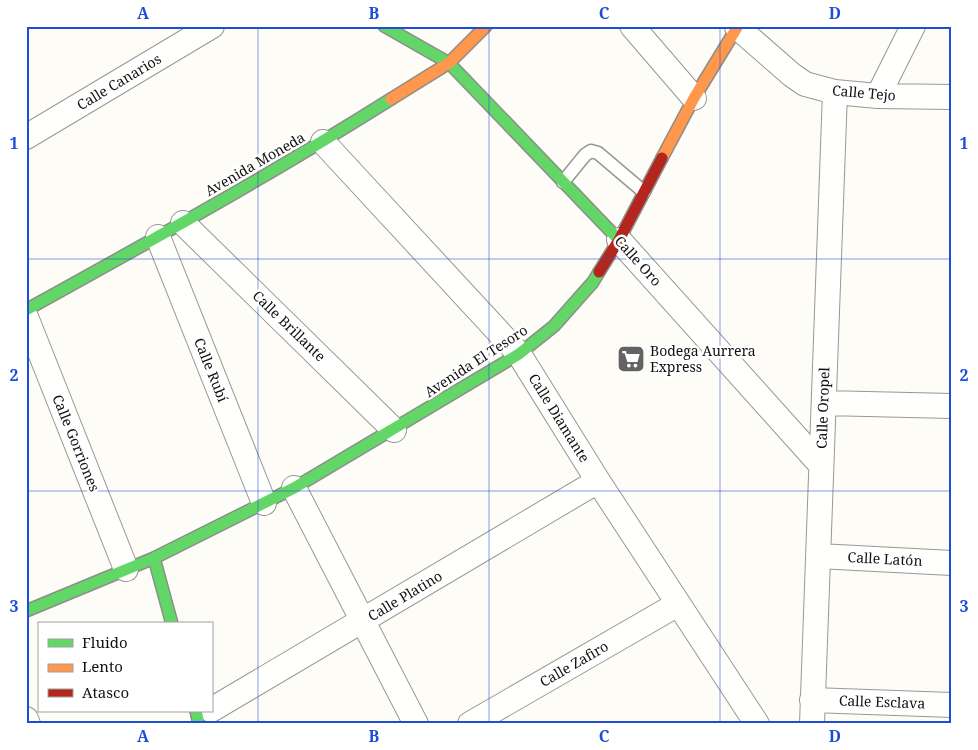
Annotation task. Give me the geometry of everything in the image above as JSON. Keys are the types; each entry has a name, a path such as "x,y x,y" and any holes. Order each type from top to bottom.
{"main road":[{"name":"Calle Oro","path":"384,26 449,63 619,240"},
{"name":"Avenida Moneda","path":"26,310 183,223 323,142 449,63 486,26"},
{"name":"Avenida El Tesoro","path":"26,610 154,558 294,488 519,354 554,326 594,282 619,240 694,98 738,27"},
{"path":"154,558 171,622"}],"street":[{"name":"Calle Canarios","path":"26,137 212,26"},
{"path":"632,26 694,98"},
{"path":"878,96 912,26"},
{"name":"Calle Tejo","path":"738,27 792,75 805,84 835,92 878,96 952,97"},
{"name":"Calle Oropel","path":"812,724 835,92"},
{"name":"Calle Diamante","path":"323,142 519,354 598,481 757,724"},
{"name":"Calle Brillante","path":"183,223 394,430"},
{"name":"Calle Rubí","path":"158,237 264,503"},
{"name":"Calle Oro","path":"619,240 821,465"},
{"name":"Calle Gorriones","path":"26,317 126,569"},
{"path":"824,403 952,406"},
{"name":"Calle Platino","path":"212,710 598,481"},
{"path":"294,488 416,724"},
{"name":"Calle Latón","path":"818,556 952,563"},
{"name":"Calle Zafiro","path":"470,724 678,604"},
{"name":"Calle Esclava","path":"812,700 952,705"},
{"path":"26,719 28,724"}],"lane":[{"path":"563,182 585,154 591,151 598,153 644,192"}],"traffic: fast":[{"path":"384,26 449,63 619,240"},
{"path":"26,310 256,181 391,99"},
{"path":"26,611 154,558 294,488 519,354 554,326 593,282 599,272"},
{"path":"154,558 171,622"},
{"path":"196,712 199,724"}],"traffic: slow":[{"path":"391,99 449,63 486,26"},
{"path":"662,158 694,98 738,26"}],"traffic: jam":[{"path":"599,272 619,240 662,158"}],"place":[{"name":"Bodega Aurrera Express","path":"631,359"}]}
